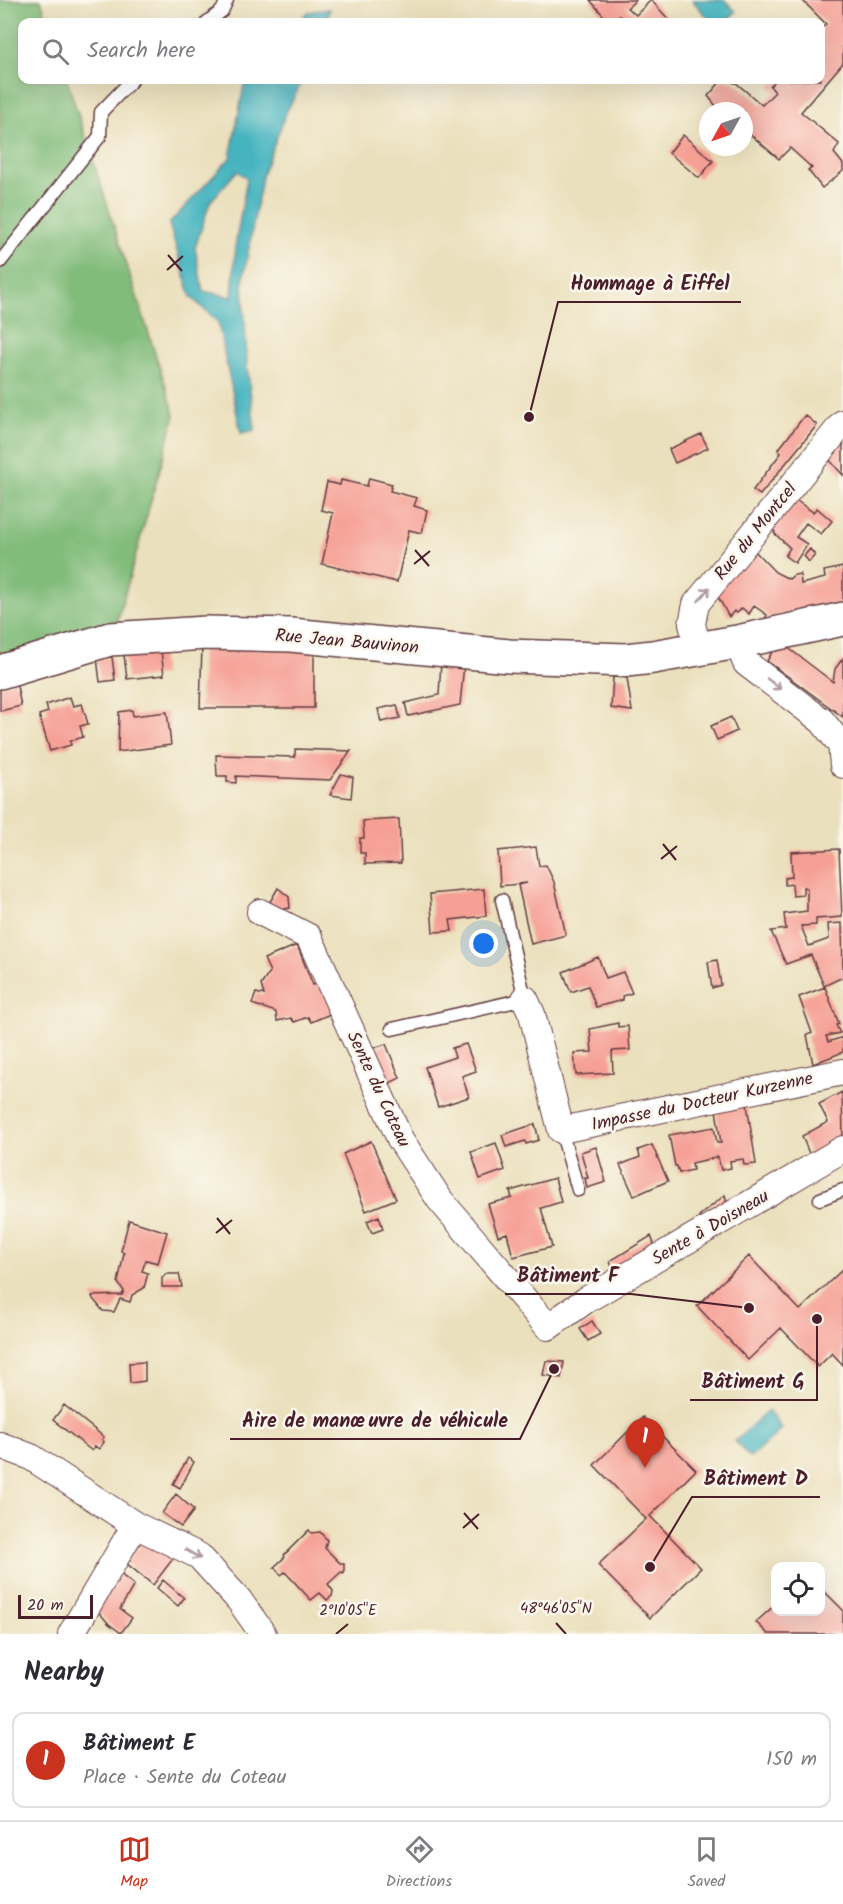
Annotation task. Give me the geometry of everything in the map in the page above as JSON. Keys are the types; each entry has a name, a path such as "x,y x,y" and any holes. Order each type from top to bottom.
{"main road":[{"name":"Rue Jean Bauvinon","path":"0,672 110,639 206,633 291,635 509,656 626,660 737,642 843,619"}],"street":[{"name":"Rue du Montcel","path":"698,648 692,624 696,604 843,423"},
{"path":"737,642 746,663 822,721 841,745 843,765"},
{"name":"Sente du Coteau","path":"260,912 309,937 400,1139 440,1200 548,1327"},
{"path":"525,999 532,1014 561,1130"},
{"name":"Impasse du Docteur Kurzenne","path":"561,1130 843,1072"},
{"name":"Sente à Doisneau","path":"548,1327 586,1300 843,1149"},
{"path":"0,1445 31,1457 135,1525 199,1556 239,1599 263,1634"},
{"path":"71,1634 135,1525"}],"lane":[{"path":"212,18 222,11 226,0"},
{"path":"0,262 100,136 101,112 128,84"},
{"path":"392,1029 525,999 501,900"},
{"path":"561,1130 578,1190"},
{"path":"820,1199 843,1190"}],"green space":[{"path":"0,0 41,0 47,18 18,18 18,84 68,84 175,415 117,622 0,656"}],"water":[{"path":"692,0 725,0 736,12 729,18 708,18"},
{"path":"330,9 327,18 302,18 308,12"},
{"path":"244,84 301,84 286,113 262,176 243,281 247,366 255,430 241,433 218,322 191,297 169,224 230,158","holes":["237,171 247,178 236,241 232,297 203,291 195,248 210,202"]},
{"path":"768,1411 782,1429 750,1458 735,1441"}],"building":[{"path":"590,0 636,0 627,8 636,15 651,0 667,18 623,18 620,16 606,18"},
{"path":"802,0 843,0 843,63 825,84 826,24 825,18 820,18"},
{"path":"718,84 737,84 762,105 775,92 770,86 772,84 825,84 801,112 839,144 834,153 843,164 843,171 822,188 808,170 812,168 790,148 779,159 753,137 753,102 713,102 708,96"},
{"path":"683,135 699,149 699,156 707,156 713,161 699,178 669,153"},
{"path":"805,415 817,425 760,495 753,490 781,453 778,450"},
{"path":"701,434 708,448 675,463 669,449"},
{"path":"843,436 843,475 826,456"},
{"path":"369,478 392,484 390,491 417,498 414,506 427,510 422,533 409,530 397,582 322,564 333,513 321,510 327,482 340,485 341,480 367,486"},
{"path":"794,499 813,512 817,508 832,521 821,534 806,523 796,537 807,544 795,563 785,556 790,548 770,526"},
{"path":"752,548 775,572 789,579 800,574 801,584 825,578 824,571 843,567 843,603 765,619 767,615 754,606 749,614 742,608 737,613 734,611 729,617 716,593"},
{"path":"810,549 815,555 809,562 804,556"},
{"path":"202,646 314,650 314,708 200,708"},
{"path":"787,647 833,682 835,669 843,658 843,717 767,661 774,649"},
{"path":"161,651 164,675 127,679 124,655"},
{"path":"112,657 115,680 100,682 97,658"},
{"path":"441,662 464,664 460,705 408,716 405,703 439,695"},
{"path":"613,677 627,678 632,711 611,708"},
{"path":"16,681 21,706 0,711 0,686"},
{"path":"70,697 73,706 82,704 88,724 80,726 83,737 70,741 71,745 50,751 39,715 48,712 46,705"},
{"path":"397,705 400,718 381,722 378,709"},
{"path":"132,710 133,716 167,712 171,745 118,752 119,712"},
{"path":"731,717 737,731 717,740 711,726"},
{"path":"295,749 351,751 330,780 236,776 236,783 227,782 227,776 217,776 216,755 295,757"},
{"path":"341,774 353,777 351,798 330,795"},
{"path":"399,819 401,863 365,864 365,853 360,853 360,838 364,838 363,821"},
{"path":"536,847 539,866 546,865 554,882 566,935 531,944 518,885 527,883 500,886 498,851"},
{"path":"839,849 842,917 816,919 816,925 801,926 809,946 829,939 828,924 842,923 843,977 824,986 811,955 786,964 771,931 786,929 784,914 807,911 807,888 803,887 803,895 793,896 792,884 785,885 785,878 792,877 791,852"},
{"path":"278,888 289,897 290,908 271,911 267,907"},
{"path":"484,889 486,916 450,920 452,931 433,932 430,894"},
{"path":"297,945 313,985 322,982 335,1012 311,1022 308,1017 294,1022 291,1018 277,1021 276,1012 252,1004 256,993 264,995 261,985 270,972 264,959"},
{"path":"598,957 606,978 623,972 632,993 622,996 623,1000 596,1007 588,986 571,992 563,972"},
{"path":"717,960 721,985 712,988 708,962"},
{"path":"825,987 839,1024 836,1025 840,1033 826,1036 828,1042 843,1037 843,1052 813,1064 807,1035 812,1033 799,997"},
{"path":"618,1023 618,1027 628,1026 630,1050 612,1051 613,1073 576,1075 574,1053 592,1052 590,1029"},
{"path":"386,1044 400,1078 382,1087 365,1051"},
{"path":"466,1044 476,1071 462,1076 469,1097 438,1107 425,1067 455,1057 452,1048"},
{"path":"842,1092 843,1138 810,1156 802,1136 828,1122 819,1104"},
{"path":"715,1103 747,1104 756,1164 744,1165 743,1159 730,1161 731,1168 721,1170 718,1157 692,1163 693,1170 679,1173 675,1166 669,1135 714,1127 717,1143 721,1143"},
{"path":"535,1124 539,1140 526,1144 525,1141 506,1147 502,1135"},
{"path":"371,1141 396,1199 366,1211 343,1154"},
{"path":"496,1143 505,1170 480,1179 471,1152"},
{"path":"652,1145 668,1181 634,1196 620,1165 640,1157 638,1150"},
{"path":"596,1147 606,1182 587,1188 585,1178 588,1178 581,1152"},
{"path":"555,1178 561,1202 541,1208 552,1247 513,1257 507,1233 498,1236 488,1204 512,1198 510,1191"},
{"path":"725,1195 727,1205 702,1222 699,1216"},
{"path":"379,1216 383,1229 372,1233 367,1221"},
{"path":"129,1220 167,1232 158,1263 146,1260 142,1271 148,1273 144,1288 132,1295 130,1302 120,1299 114,1312 103,1311 92,1296 122,1295 124,1291 118,1283 124,1253 121,1251"},
{"path":"651,1236 656,1249 614,1275 610,1261"},
{"path":"749,1256 800,1310 843,1269 843,1365 832,1353 818,1367 781,1328 748,1360 697,1306"},
{"path":"166,1274 179,1274 182,1287 162,1287 162,1278"},
{"path":"592,1321 600,1334 588,1341 580,1329"},
{"path":"546,1361 564,1362 561,1378 543,1375"},
{"path":"145,1362 145,1381 130,1383 129,1363"},
{"path":"64,1405 104,1437 102,1439 104,1442 99,1449 95,1446 92,1451 53,1420"},
{"path":"643,1417 696,1470 650,1516 701,1568 650,1618 598,1565 646,1519 594,1465"},
{"path":"188,1458 194,1462 180,1488 173,1484"},
{"path":"176,1494 194,1510 181,1527 162,1513"},
{"path":"309,1530 311,1533 320,1532 327,1540 325,1548 340,1563 344,1563 344,1573 341,1572 328,1584 333,1591 332,1596 327,1600 320,1593 311,1600 285,1572 281,1575 274,1567"},
{"path":"144,1537 175,1556 153,1585 126,1563"},
{"path":"119,1573 134,1585 120,1609 132,1618 121,1633 109,1624 96,1609"},
{"path":"163,1580 184,1598 178,1606 157,1588"},
{"path":"825,1592 843,1610 843,1634 768,1634 756,1622 771,1608 771,1616 825,1616"}],"place":[{"name":"Hommage à Eiffel","path":"529,417"},
{"name":"Bâtiment F","path":"749,1308"},
{"name":"Bâtiment G","path":"817,1319"},
{"name":"Aire de manœuvre de véhicule","path":"554,1369"},
{"name":"Bâtiment E","path":"645,1468"},
{"name":"Bâtiment D","path":"650,1567"}]}
